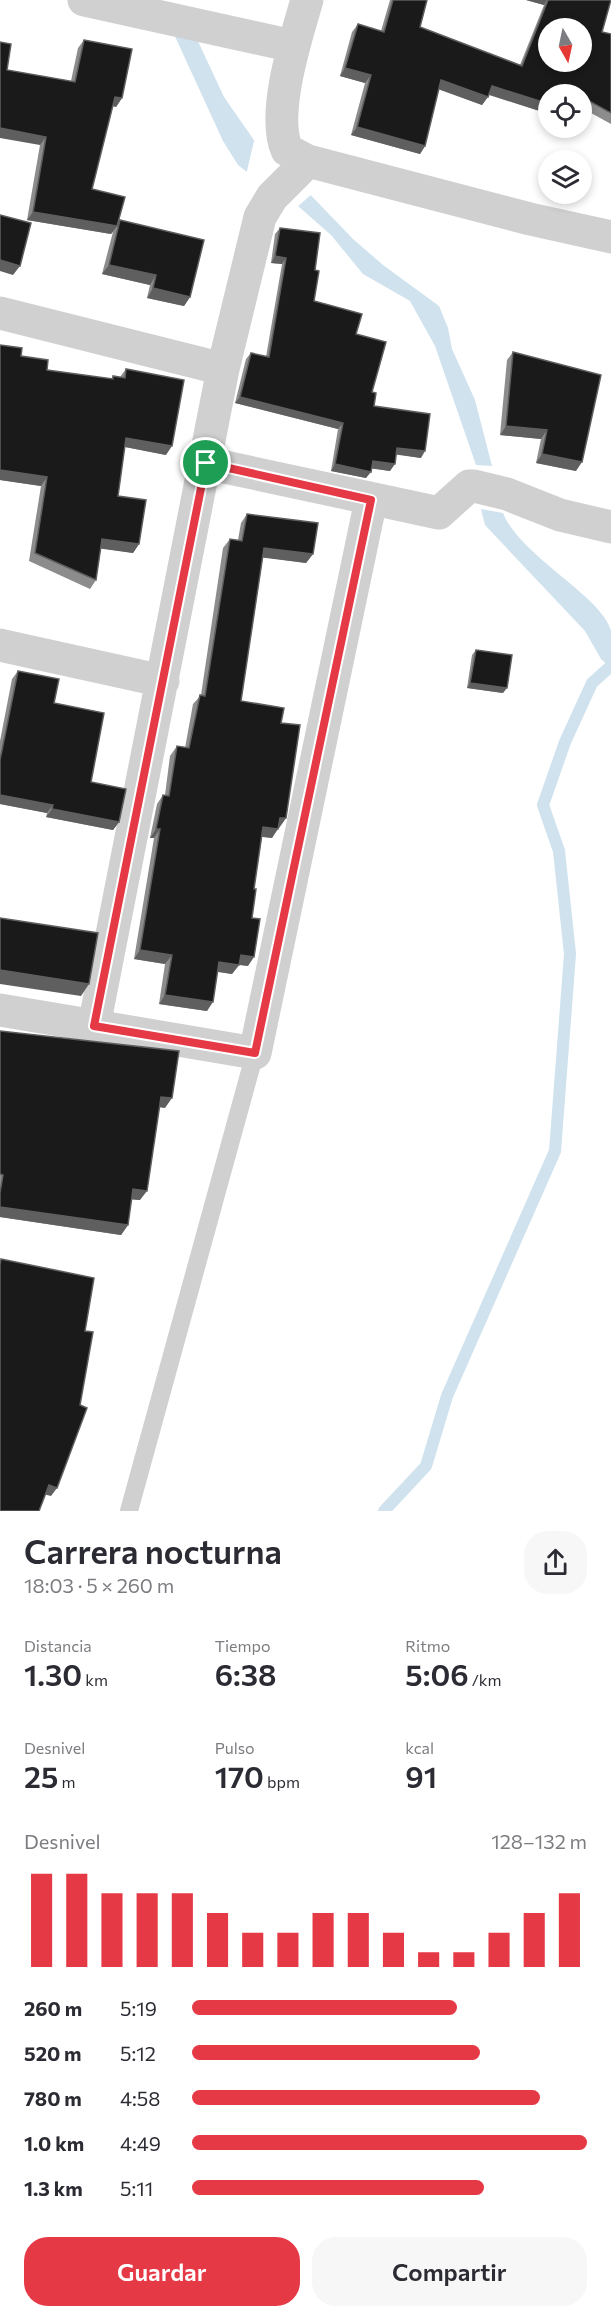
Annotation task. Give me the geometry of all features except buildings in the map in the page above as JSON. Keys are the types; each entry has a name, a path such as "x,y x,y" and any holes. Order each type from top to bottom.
{"street":[{"path":"84,0 293,46"},
{"path":"307,0 293,46 280,125 287,150 304,165 611,237"},
{"path":"94,1026 223,369 260,217 272,197 304,165"},
{"path":"0,313 223,369"},
{"path":"206,463 439,513 469,486 474,486 507,494 560,515 611,527"},
{"path":"0,1010 255,1053 371,500"},
{"path":"0,645 163,681"}],"lane":[{"path":"129,1511 255,1053"}],"water":[{"path":"173,32 196,37 224,97 258,146 265,186 238,165 223,141"},
{"path":"302,186 353,239 383,265 439,306 448,328 452,349 475,400 492,466 476,465 435,346 410,301 363,274 331,235 290,199"},
{"path":"481,509 503,513 512,529 526,545 578,590 605,618 611,631 611,668 601,659 585,631 485,525"}],"pier":[{"path":"255,137 283,167 263,188 246,175"},
{"path":"304,184 313,193 296,208 288,201"}],"waterway":[{"path":"384,1511 426,1466 447,1396 555,1151 570,954 559,851 543,805 565,742 592,683 611,666"}],"route":[{"path":"206,463 371,500 255,1053 94,1026 206,463"}]}
